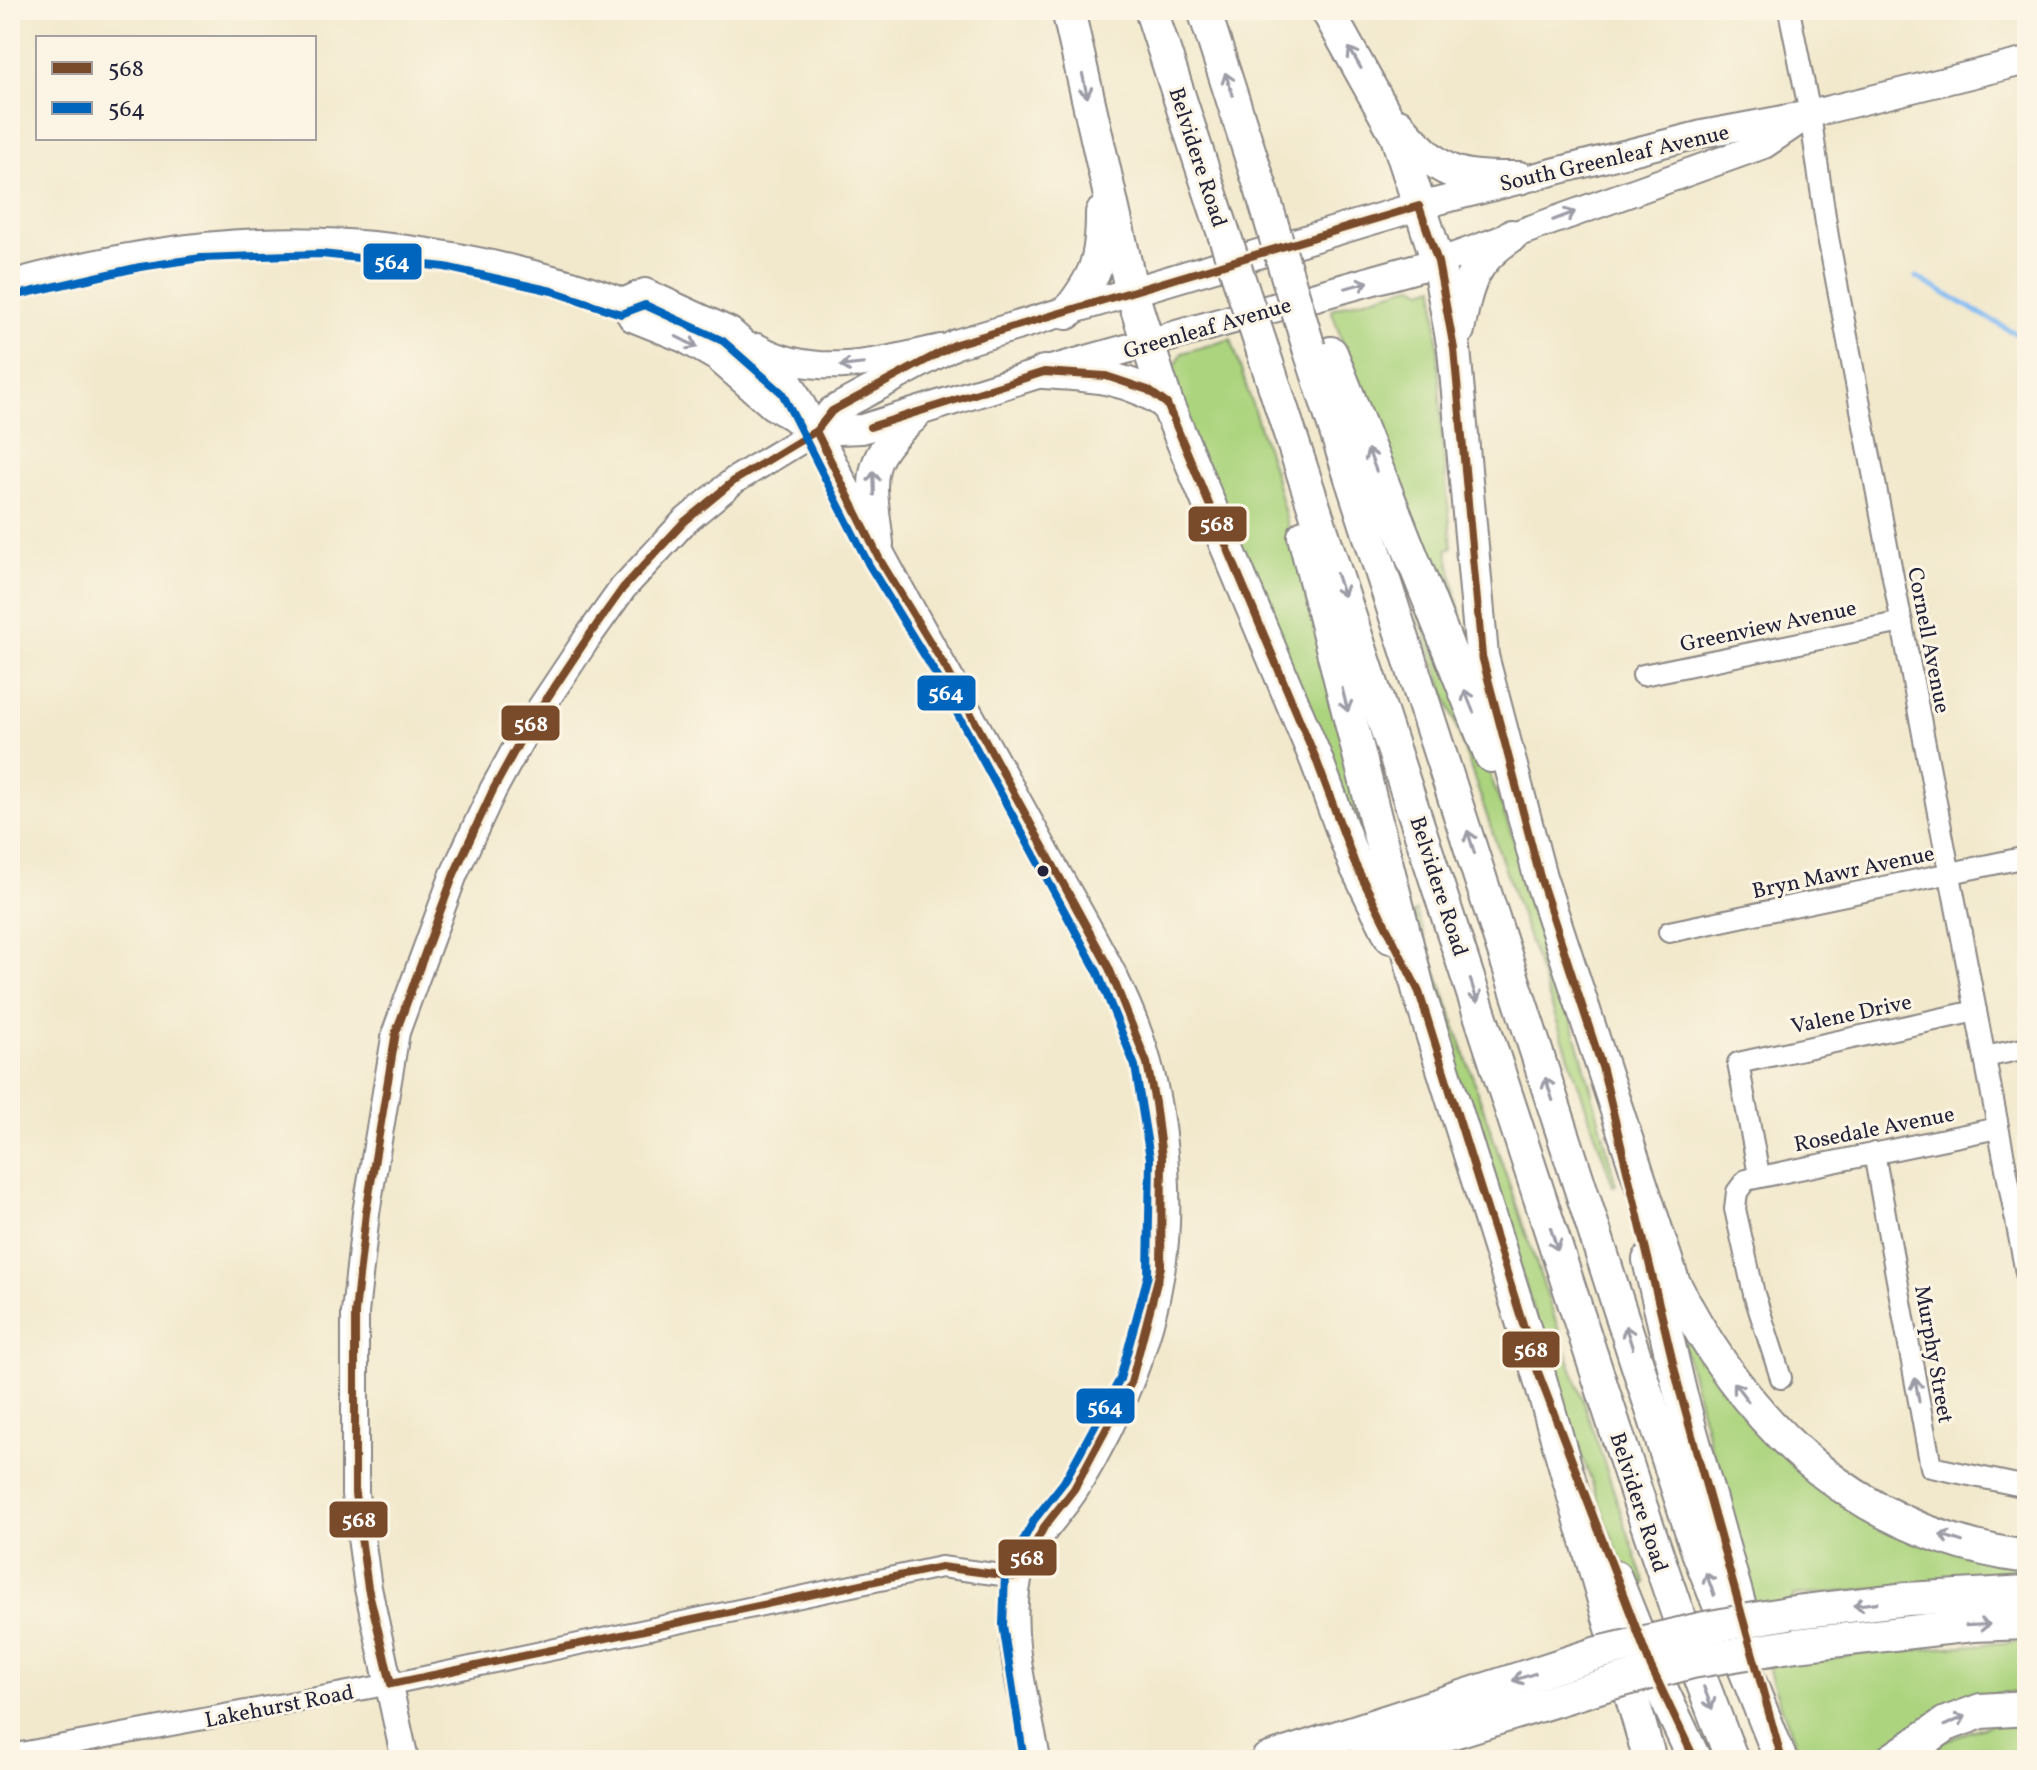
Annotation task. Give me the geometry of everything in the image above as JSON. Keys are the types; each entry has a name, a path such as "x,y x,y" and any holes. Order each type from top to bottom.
{"highway":[{"path":"1893,1760 1898,1754 1960,1718 1981,1711 2027,1708"}],"main road":[{"path":"1068,10 1132,293 1167,404 1316,759 1355,864 1419,992"},
{"name":"Belvidere Road","path":"1151,10 1245,297 1260,352 1639,1501 1732,1760"},
{"path":"1204,10 1317,344 1540,877"},
{"path":"1327,10 1396,134 1438,262 1454,349 1482,656 1540,877 1673,1281 1701,1336 1745,1399 1789,1446 1845,1489 1945,1537 2027,1557"},
{"path":"1382,107 1439,168 1464,177 1519,178"},
{"path":"1067,313 1093,281 1099,266 1102,170"},
{"path":"1036,1760 1015,1624 1017,1577 1044,1527 1074,1489 1131,1383 1161,1267 1163,1198 1158,1124 1147,1063 1109,968 947,670 880,560 816,431 832,411 956,344 1419,206"},
{"path":"1454,349 1467,285 1489,250 1511,236"},
{"name":"Greenleaf Avenue","path":"816,431 862,429 1044,372 1438,262"},
{"name":"Belvidere Road","path":"1317,344 1698,1552 1782,1760"},
{"path":"1260,352 1419,992 1538,1372 1650,1760"},
{"path":"1044,372 1106,376 1148,390 1167,404"},
{"path":"880,560 873,470 886,440 924,409"},
{"path":"1603,1070 1680,1392 1782,1760"},
{"path":"1538,1372 1629,1614 1695,1760"},
{"path":"1267,1760 1598,1653 1788,1613 1907,1599 2027,1592"},
{"path":"1371,1758 1608,1684 1692,1662 1796,1645 2027,1623"}],"street":[{"name":"Cornell Avenue","path":"1789,10 1810,114 1828,237 1998,1128 2019,1191 2027,1278"},
{"name":"South Greenleaf Avenue","path":"1419,206 1519,178 1702,134 1810,114 2027,61"},
{"name":"South Greenleaf Avenue","path":"1438,262 1764,145 1810,114"},
{"path":"10,284 112,258 204,243 357,241 478,260 623,302 645,292 730,331 769,354 841,367 956,344"},
{"path":"623,302 632,318 684,339 717,358 772,406 816,431"},
{"path":"730,331 792,386 816,431"},
{"path":"405,1760 368,1588 355,1494 355,1313 366,1213 401,1019 454,874 493,790 526,730 588,637 623,588 684,522 735,480 816,431"},
{"name":"Greenview Avenue","path":"1643,675 1902,622"},
{"name":"Bryn Mawr Avenue","path":"1669,932 2027,857"},
{"name":"Valene Drive","path":"1759,1175 1739,1064 1976,1011"},
{"path":"1985,1057 2027,1048"},
{"name":"Rosedale Avenue","path":"1759,1175 1998,1128"},
{"name":"Murphy Street","path":"1874,1153 1931,1467 2027,1487"},
{"path":"1759,1175 1746,1180 1737,1192 1735,1209 1754,1294 1781,1378"},
{"name":"Lakehurst Road","path":"10,1755 391,1684 941,1567 1017,1577"}],"green space":[{"path":"1414,285 1423,290 1435,286 1442,436 1452,548 1447,549 1463,630 1457,631 1362,399 1331,309"},
{"path":"1231,339 1274,472 1381,886 1162,368 1177,363 1182,353"},
{"path":"1391,534 1458,693 1518,855 1571,1019 1616,1185 1613,1186"},
{"path":"1416,911 1645,1583 1631,1588 1566,1413 1487,1166 1495,1172 1488,1164 1460,1084 1413,913"},
{"path":"1670,1292 1799,1461 2027,1563 2027,1576 1793,1596 1813,1662 1856,1654 2027,1641 2027,1691 1978,1695 1878,1760 1802,1760 1772,1681"},
{"path":"2027,1712 2027,1760 1907,1760 1919,1749"}],"waterway":[{"path":"1916,277 2027,340"}],"transit line":[{"name":"568","path":"816,431 832,411 956,344 1419,206 1438,262 1454,349 1482,656 1540,877 1603,1070 1680,1392 1782,1760"},
{"name":"564","path":"13,296 140,267 201,258 321,254 445,267 552,291 621,314 645,305 723,341 782,393 869,565 937,676 1098,973 1135,1066 1150,1158 1148,1275 1120,1379 1064,1482 1034,1520 1005,1575 1003,1625 1024,1760"},
{"name":"568","path":"870,427 1044,372 1106,376 1148,390 1167,404 1316,759 1355,864 1419,992 1538,1372 1651,1667 1695,1760"},
{"name":"568","path":"816,431 880,560 947,670 1109,968 1147,1063 1162,1157 1161,1267 1131,1383 1074,1489 1044,1527 1017,1577 941,1567 391,1684 368,1588 355,1494 355,1313 366,1213 396,1032 454,874 493,790 526,730 588,637 623,588 684,522 735,480 816,431"}]}
